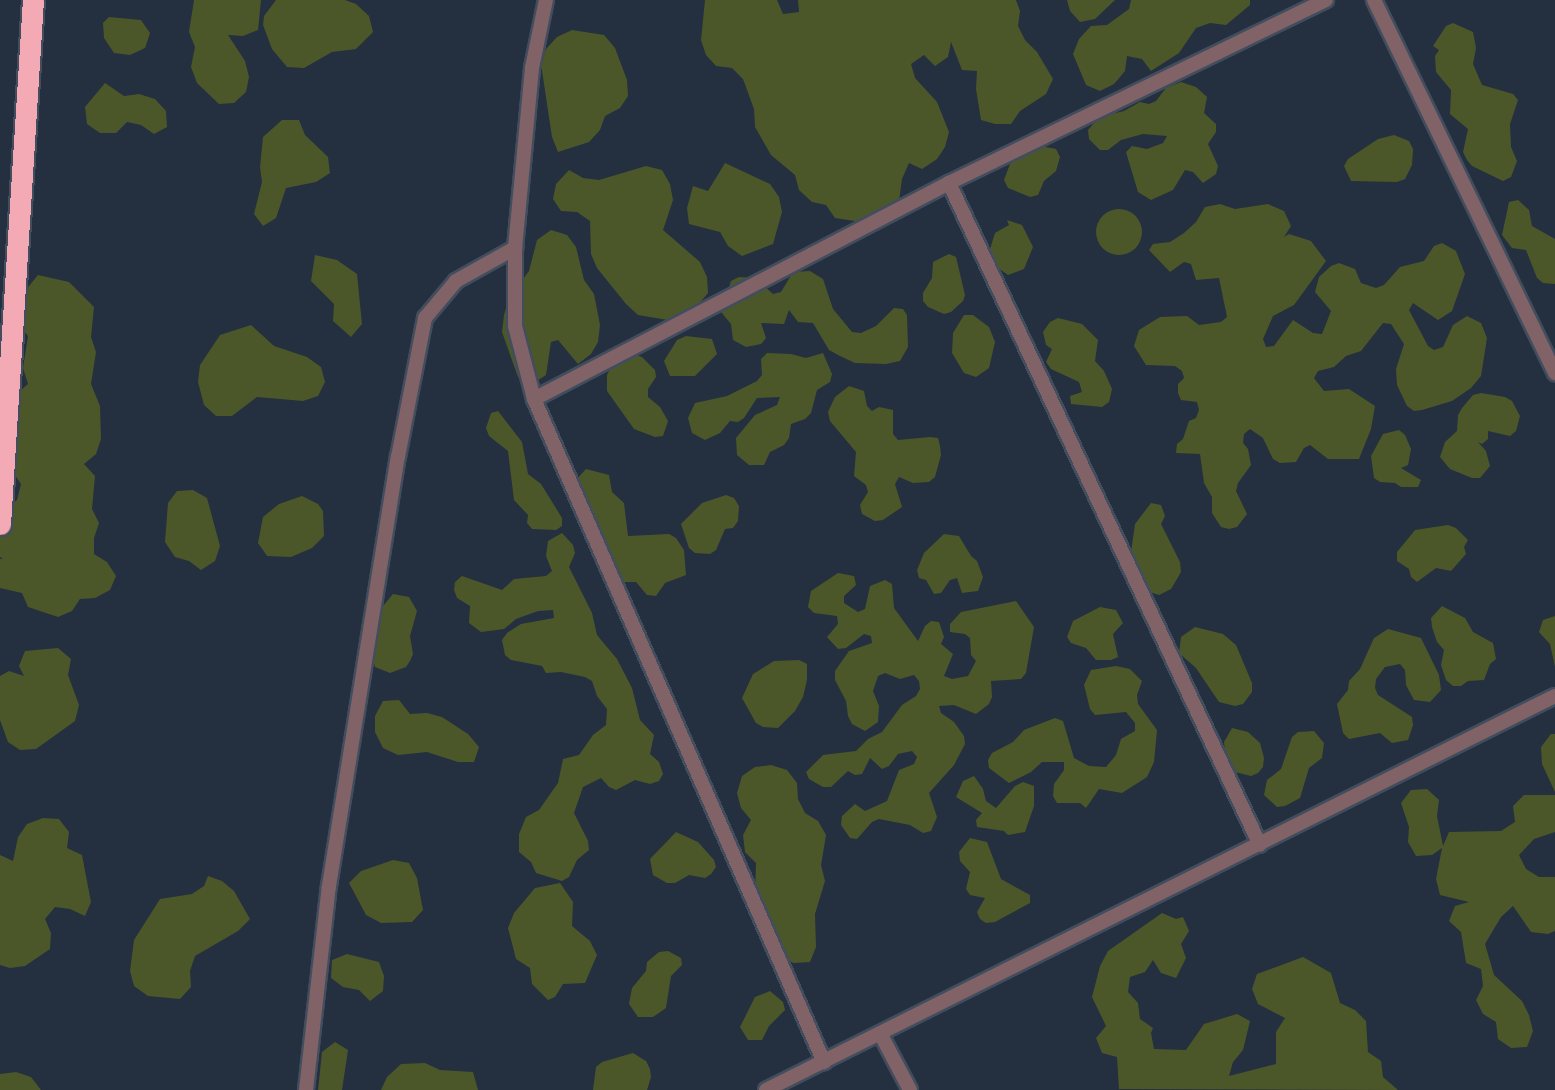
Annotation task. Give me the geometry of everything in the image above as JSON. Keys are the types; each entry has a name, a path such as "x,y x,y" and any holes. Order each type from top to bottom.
{"highway":[{"path":"0,524 33,0"}],"street":[{"path":"545,0 532,68 515,248 515,326 534,399 824,1062"},
{"path":"534,399 949,183 1326,0"},
{"path":"1374,0 1555,373"},
{"path":"949,183 1260,845"},
{"path":"306,1090 328,886 398,457 425,318 456,281 515,248"},
{"path":"766,1090 881,1035 1555,696"},
{"path":"881,1035 910,1090"}],"green space":[{"path":"194,0 261,0 258,30 243,36 228,35 245,61 249,77 246,92 234,103 219,104 197,83 191,67 195,47 189,32"},
{"path":"276,0 345,0 356,4 369,16 373,32 356,49 332,52 304,68 287,67 272,49 263,25 264,16"},
{"path":"705,0 777,0 783,14 799,12 798,0 1016,0 1020,11 1018,26 1053,79 1046,94 1020,111 1011,124 995,124 981,120 976,89 977,71 962,70 951,42 948,57 935,66 924,55 911,64 915,78 937,102 949,132 945,147 937,159 922,169 909,163 902,179 898,209 889,223 874,224 835,218 826,205 812,202 799,190 795,175 771,155 755,127 754,109 743,79 732,68 716,66 706,55 701,40"},
{"path":"1067,0 1115,0 1095,19 1080,22 1070,11"},
{"path":"1131,0 1250,0 1250,5 1226,25 1210,23 1196,28 1179,53 1151,71 1142,59 1127,56 1125,71 1114,84 1100,91 1086,85 1073,54 1079,39 1091,26 1107,25 1129,9"},
{"path":"109,17 141,20 150,33 145,48 130,55 114,53 104,38 103,23"},
{"path":"1453,23 1473,32 1476,48 1473,64 1482,85 1513,94 1518,100 1510,124 1511,147 1517,161 1511,177 1503,181 1472,166 1467,160 1463,152 1468,129 1450,114 1451,90 1436,72 1435,56 1439,50 1433,46 1446,26"},
{"path":"572,30 604,35 615,48 627,80 628,96 620,108 605,116 600,130 589,142 558,152 552,137 541,64 546,49 557,37"},
{"path":"1181,82 1196,87 1207,97 1204,113 1216,124 1216,132 1208,144 1218,166 1216,174 1203,183 1193,172 1185,170 1173,190 1151,200 1138,192 1126,152 1132,146 1147,149 1163,143 1167,136 1143,134 1121,140 1108,150 1100,150 1089,139 1088,130 1099,117 1124,111 1140,102 1149,104 1156,101 1166,88"},
{"path":"105,83 124,96 139,94 155,99 166,111 167,127 154,134 141,125 127,122 116,133 100,133 87,124 85,107"},
{"path":"282,120 299,120 305,135 328,157 330,173 316,182 286,188 276,218 263,226 254,214 262,182 260,167 263,137"},
{"path":"1394,135 1409,141 1413,149 1412,165 1405,179 1397,182 1351,181 1344,166 1348,159 1378,139"},
{"path":"1040,146 1056,149 1060,157 1056,171 1044,181 1038,195 1030,197 1008,188 1004,180 1010,164 1023,152"},
{"path":"725,163 770,184 779,197 782,212 773,244 742,256 728,246 720,232 689,224 687,208 693,186 708,191"},
{"path":"646,166 662,170 670,184 673,200 663,230 700,262 707,277 708,293 698,305 668,320 638,315 626,304 597,268 591,254 590,221 577,212 561,211 553,199 556,184 569,170 583,178 599,180"},
{"path":"1518,200 1529,210 1532,226 1555,239 1555,284 1543,283 1537,278 1526,250 1512,248 1502,235 1509,202"},
{"path":"1220,204 1235,209 1268,204 1284,211 1291,226 1284,237 1289,234 1311,241 1326,261 1294,305 1273,316 1263,339 1266,347 1274,346 1293,320 1313,333 1322,334 1331,311 1315,292 1319,277 1331,266 1339,263 1355,269 1361,283 1376,288 1384,285 1400,267 1424,261 1434,246 1442,243 1456,251 1465,274 1452,311 1438,320 1413,303 1409,310 1428,346 1434,350 1443,347 1453,325 1467,316 1481,323 1487,338 1481,376 1471,388 1452,401 1422,410 1414,411 1407,406 1397,385 1396,369 1404,344 1391,324 1383,323 1361,351 1346,356 1334,367 1318,371 1314,378 1324,391 1349,389 1375,406 1371,429 1359,459 1328,459 1310,445 1304,448 1296,462 1280,463 1273,459 1263,438 1250,429 1244,434 1243,443 1248,449 1251,465 1238,483 1236,491 1247,514 1237,527 1229,529 1221,527 1212,513 1212,497 1204,483 1200,454 1176,453 1177,444 1183,439 1189,421 1196,418 1199,410 1197,402 1181,400 1178,384 1184,378 1182,371 1175,366 1146,365 1134,346 1139,330 1160,317 1187,316 1199,325 1221,322 1227,317 1219,278 1196,280 1191,264 1184,262 1170,272 1149,250 1153,244 1170,242 1184,233 1196,222 1205,207"},
{"path":"1119,209 1135,216 1142,232 1135,248 1119,255 1103,248 1096,232 1103,216"},
{"path":"1007,220 1022,225 1033,247 1024,269 1008,275 994,265 990,249 995,233 1009,225"},
{"path":"551,230 567,235 576,247 584,280 594,294 600,325 598,342 591,354 578,364 558,340 551,342 546,375 532,384 518,377 502,332 504,315 509,298 529,271 537,240"},
{"path":"949,254 956,257 965,295 963,301 951,312 944,314 928,307 923,301 923,293 932,278 933,262"},
{"path":"315,255 337,260 357,274 362,324 351,337 333,321 334,304 311,281"},
{"path":"810,271 823,279 833,309 852,332 861,333 876,326 894,308 903,309 907,315 908,347 900,361 886,364 855,363 829,350 813,323 798,322 789,310 784,324 761,323 766,338 761,344 746,347 733,340 731,324 721,312 731,281 739,277 755,278 773,294 781,292 793,272"},
{"path":"38,275 69,282 94,307 91,337 96,352 91,384 100,406 101,439 96,454 84,464 95,476 92,509 99,523 94,538 94,554 107,562 116,576 110,590 95,598 80,599 72,611 58,617 28,607 22,593 0,588 0,559 3,559 0,557 0,514 17,500 21,484 12,471 3,406 28,384 23,368 28,336 17,323 25,291"},
{"path":"964,315 973,315 989,327 995,342 989,368 976,377 964,373 952,353 953,333"},
{"path":"1058,318 1082,324 1098,340 1095,361 1104,371 1112,389 1109,402 1102,407 1071,404 1070,396 1082,392 1079,382 1051,369 1046,362 1052,349 1046,345 1043,332 1050,322"},
{"path":"251,325 274,346 307,357 321,367 325,382 318,396 303,401 257,397 232,416 216,416 204,405 198,382 200,365 220,335"},
{"path":"686,336 712,339 717,354 695,376 670,376 664,361 677,340"},
{"path":"767,353 806,358 823,353 832,374 830,382 817,390 811,413 805,419 791,424 789,438 784,445 770,452 764,465 749,465 737,455 736,438 755,415 777,405 780,397 757,398 744,418 738,422 730,421 720,433 705,440 692,433 688,418 695,403 727,396 757,381 762,375 761,359"},
{"path":"633,354 642,357 655,370 656,377 648,389 648,397 660,407 668,421 663,436 655,437 634,429 607,391 607,375 611,367 617,360"},
{"path":"849,386 864,391 867,406 872,411 879,407 893,410 893,434 898,440 938,438 941,455 935,477 929,482 913,483 899,477 895,484 902,507 883,520 875,521 862,514 860,505 868,492 866,485 854,476 856,452 830,421 828,412 835,397"},
{"path":"1481,393 1505,397 1512,401 1520,416 1516,431 1510,436 1488,431 1488,439 1482,444 1478,442 1486,451 1490,466 1480,478 1472,478 1450,469 1440,457 1445,442 1457,431 1458,415 1462,408 1473,395"},
{"path":"498,411 522,442 528,474 541,484 562,518 562,526 556,530 532,529 527,523 528,515 514,500 508,451 489,436 486,428 491,413"},
{"path":"1399,430 1405,435 1411,449 1408,465 1401,468 1421,480 1418,487 1401,487 1374,478 1371,456 1383,434"},
{"path":"586,469 609,475 612,492 624,503 628,536 669,534 676,538 684,550 686,575 665,583 656,596 647,595 636,582 623,582 575,481"},
{"path":"193,490 207,498 220,546 215,561 201,570 189,561 175,557 165,542 168,503 177,491"},
{"path":"726,495 734,498 739,506 738,521 733,528 725,529 716,550 710,554 695,553 689,548 681,524 702,503"},
{"path":"302,496 318,504 323,511 324,536 312,548 291,557 267,556 258,543 263,517 279,504"},
{"path":"1151,503 1161,505 1165,516 1161,524 1180,562 1181,572 1171,589 1159,595 1146,591 1130,559 1135,524"},
{"path":"1448,525 1456,528 1468,540 1464,547 1466,554 1451,571 1436,568 1417,582 1411,577 1409,569 1397,561 1397,552 1415,530"},
{"path":"562,533 573,545 575,553 569,567 592,613 597,635 617,659 632,688 640,720 654,735 650,754 659,762 663,774 659,781 650,784 635,780 616,790 601,778 583,787 574,813 588,841 589,850 577,860 569,877 562,881 536,873 531,862 519,852 519,834 526,817 539,810 558,783 563,759 579,755 593,735 606,725 607,709 597,696 592,681 585,677 561,672 546,673 542,666 511,660 505,655 502,640 507,633 521,624 554,618 553,610 538,611 516,619 504,629 481,632 469,623 470,606 457,598 454,590 455,582 462,576 502,590 514,579 546,576 552,571 546,556 548,541"},
{"path":"944,534 959,536 977,561 983,577 978,591 962,593 957,578 950,580 941,593 934,594 926,580 919,578 917,570 924,553"},
{"path":"838,573 854,576 856,585 844,596 844,603 858,612 865,609 870,586 885,580 892,584 894,608 918,641 925,626 931,621 939,622 944,637 941,644 953,654 944,676 952,679 968,676 976,661 971,655 970,638 965,634 950,632 950,624 961,612 1016,601 1034,627 1026,673 1021,679 991,681 992,697 989,704 976,714 954,705 939,706 941,713 954,722 964,736 965,744 954,765 929,793 937,817 931,831 923,833 910,825 879,819 872,822 857,839 850,838 841,825 842,816 855,804 865,811 887,801 899,770 914,764 917,757 912,751 898,754 889,766 882,769 870,758 862,774 855,775 848,771 831,787 823,787 809,779 806,772 823,755 856,751 868,739 882,732 902,705 916,696 920,689 919,681 914,675 900,679 885,673 878,676 873,691 879,706 878,722 865,731 852,724 846,701 835,680 835,671 849,651 872,643 871,636 864,634 846,648 838,649 827,637 838,624 837,616 814,613 808,607 811,591"},
{"path":"393,594 409,597 417,611 410,636 413,654 410,661 406,667 390,673 375,667 368,642 383,606"},
{"path":"1442,606 1465,618 1473,632 1493,643 1496,659 1490,664 1484,680 1453,686 1446,680 1441,665 1444,650 1437,642 1431,618"},
{"path":"1100,607 1116,610 1123,623 1113,634 1118,657 1111,660 1096,660 1086,648 1071,643 1067,637 1073,621"},
{"path":"1555,616 1555,667 1550,644 1539,632 1543,620"},
{"path":"1195,627 1223,634 1236,645 1252,683 1252,692 1243,704 1235,706 1219,702 1196,668 1179,653 1181,637"},
{"path":"1388,629 1421,638 1439,675 1441,690 1430,702 1414,700 1406,685 1405,670 1400,664 1385,667 1376,679 1375,688 1378,695 1412,717 1413,725 1408,740 1392,743 1380,733 1349,739 1343,733 1337,704 1348,690 1349,681 1360,669 1374,638"},
{"path":"58,648 71,659 68,675 79,705 75,721 36,749 20,750 8,742 0,720 0,676 9,671 24,676 19,666 25,651"},
{"path":"799,660 807,664 807,680 803,697 795,711 778,728 763,727 756,723 742,698 753,674 774,661"},
{"path":"1116,666 1130,669 1142,681 1137,695 1138,704 1157,730 1154,762 1147,777 1122,793 1099,789 1086,808 1080,803 1057,803 1053,796 1054,784 1064,770 1064,762 1042,762 1031,772 1009,783 989,768 988,760 992,753 1013,742 1024,730 1055,718 1063,721 1074,758 1089,766 1106,767 1116,755 1121,739 1135,731 1135,723 1126,712 1095,715 1090,709 1084,685 1091,670"},
{"path":"399,700 410,714 427,713 442,717 468,734 479,747 474,762 458,762 427,752 398,755 383,748 375,732 375,716 383,701"},
{"path":"1232,728 1248,732 1260,743 1264,758 1263,767 1258,773 1251,776 1235,772 1226,758 1224,742"},
{"path":"1314,731 1324,743 1322,758 1309,768 1300,798 1277,807 1264,795 1267,780 1281,769 1292,737 1298,732"},
{"path":"1551,734 1555,734 1555,792 1542,764 1541,747"},
{"path":"771,765 787,770 797,783 798,799 805,813 818,821 826,835 821,865 825,881 815,914 816,947 810,962 794,963 765,952 754,923 760,907 755,894 756,863 745,852 743,835 751,820 741,808 737,793 742,776 755,767"},
{"path":"974,776 983,789 986,801 996,808 1015,786 1023,782 1034,786 1034,806 1025,832 1008,835 1004,831 977,827 976,820 982,813 956,797 963,781"},
{"path":"1427,789 1439,800 1437,816 1443,846 1449,832 1501,831 1515,822 1513,806 1524,795 1555,795 1555,832 1534,839 1519,855 1526,869 1539,877 1555,877 1555,931 1548,934 1531,932 1513,906 1501,917 1485,944 1494,975 1522,1001 1529,1015 1533,1031 1527,1047 1511,1048 1498,1039 1496,1022 1483,1014 1476,1000 1483,986 1481,969 1466,963 1461,932 1449,921 1455,906 1469,902 1440,895 1436,879 1442,848 1432,855 1416,856 1408,842 1409,827 1401,803 1411,790"},
{"path":"43,818 59,819 69,832 67,848 82,855 91,902 85,916 70,909 55,907 45,919 51,933 50,949 25,966 10,968 0,965 0,855 13,861 18,837 27,824"},
{"path":"676,832 698,842 714,860 716,867 711,874 705,878 689,875 675,883 667,883 653,875 650,859"},
{"path":"970,838 987,842 1001,879 1030,895 1030,903 995,922 986,923 980,919 977,912 985,898 970,895 966,889 970,872 960,861 959,852"},
{"path":"393,860 409,863 417,878 423,910 412,922 381,923 366,915 349,883 361,871"},
{"path":"208,876 222,881 234,891 250,919 238,931 195,956 190,971 191,987 180,999 148,996 134,986 130,971 134,940 160,899 192,894 204,886"},
{"path":"560,883 573,902 572,926 590,941 597,955 585,983 563,984 555,997 548,1000 532,984 530,968 516,959 508,928 514,913 535,888"},
{"path":"1162,913 1176,919 1183,917 1189,931 1181,944 1186,958 1176,978 1161,973 1153,960 1145,972 1130,977 1128,992 1138,1003 1140,1019 1153,1028 1151,1033 1154,1049 1186,1050 1204,1024 1237,1014 1250,1021 1243,1050 1233,1062 1229,1076 1276,1064 1276,1032 1285,1018 1258,1004 1252,989 1257,974 1303,957 1331,973 1340,1003 1355,1010 1366,1021 1368,1052 1381,1061 1383,1077 1398,1090 1119,1089 1117,1057 1102,1053 1096,1038 1106,1026 1092,997 1100,966 1108,951"},
{"path":"668,951 681,958 682,965 671,976 666,1008 653,1017 638,1017 629,1004 632,988 646,971 647,962 659,952"},
{"path":"347,954 379,962 384,976 383,991 370,1001 359,990 343,987 331,978 332,960"},
{"path":"770,991 783,1002 785,1010 769,1026 762,1040 748,1040 740,1027 755,997"},
{"path":"335,1042 348,1050 342,1090 318,1090 322,1052"},
{"path":"633,1053 646,1061 650,1069 651,1077 647,1090 593,1090 596,1067 602,1062"},
{"path":"425,1063 440,1070 473,1072 478,1090 381,1090 387,1077 401,1064"},
{"path":"16,1072 31,1077 41,1090 0,1090 0,1074"}]}
